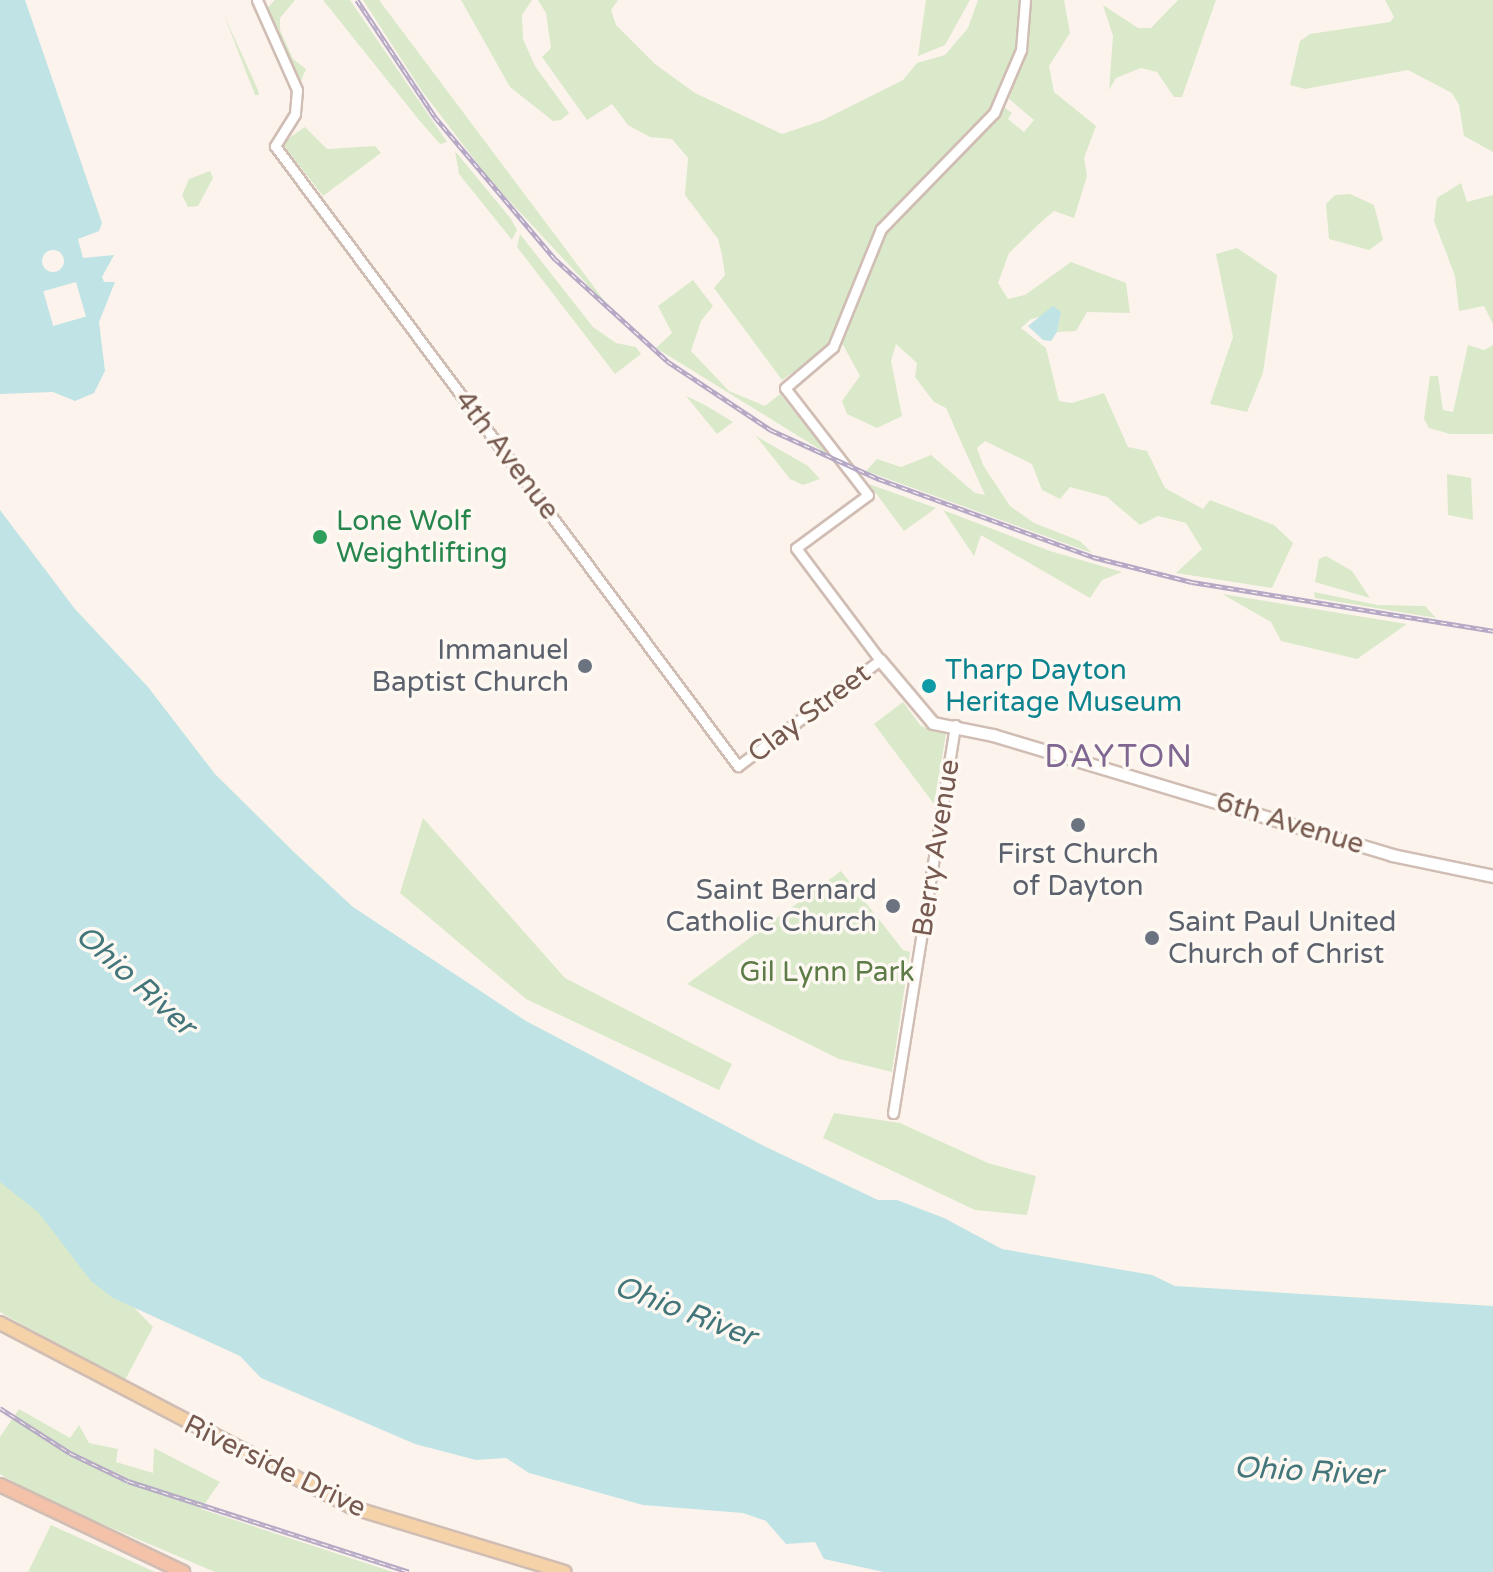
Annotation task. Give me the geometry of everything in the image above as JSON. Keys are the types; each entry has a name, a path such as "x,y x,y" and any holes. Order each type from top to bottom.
{"highway":[{"path":"0,1485 183,1572"}],"main road":[{"name":"6th Avenue","path":"880,660 923,716 938,724 955,725 1392,855 1493,876"},
{"name":"Riverside Drive","path":"0,1323 354,1508 565,1572"}],"street":[{"name":"4th Avenue","path":"257,0 297,90 295,114 275,146 738,766"},
{"name":"6th Avenue","path":"880,660 796,548 868,495 785,388 833,347 881,229 990,120 1021,50 1025,0"},
{"name":"Clay Street","path":"738,766 880,660"},
{"name":"Berry Avenue","path":"893,1113 955,725"}],"green space":[{"path":"275,0 295,0 280,18 280,30 293,59 306,69 298,88 265,10"},
{"path":"323,0 350,0 447,142 440,144 419,120"},
{"path":"363,0 379,0 612,311 490,180 422,91"},
{"path":"461,0 532,0 522,15 523,39 535,66 569,113 561,120 553,121 510,87"},
{"path":"538,0 618,0 611,10 616,25 655,64 695,93 782,134 821,121 903,80 917,63 945,55 968,28 978,0 1020,0 1016,50 991,110 877,224 835,334 826,349 782,380 714,288 725,275 722,255 718,239 685,195 688,158 672,139 650,137 628,125 612,104 587,120 542,57 551,48 546,13"},
{"path":"926,0 970,0 945,45 918,56"},
{"path":"1028,0 1064,0 1070,33 1049,66 1054,92 1096,126 1084,158 1087,176 1074,218 1054,211 1041,222 1009,253 998,283 1008,299 1025,295 1071,262 1126,283 1130,313 1087,312 1076,331 1057,332 1061,312 1031,319 1021,328 1046,348 1059,401 1072,403 1104,393 1128,447 1147,451 1165,488 1203,509 1210,500 1274,525 1293,543 1272,588 1176,573 1202,549 1186,523 1158,516 1140,525 1107,497 1070,487 1060,499 1042,490 1032,464 985,441 977,448 983,465 1010,506 1034,523 1080,541 1092,553 866,471 877,459 901,467 931,455 975,493 985,495 946,408 934,402 915,377 917,363 896,344 891,361 902,416 877,428 847,414 842,401 860,376 842,343 882,234 1004,107 1012,113 1008,119 1024,132 1034,120 1009,99 1024,50"},
{"path":"1178,0 1216,0 1182,97 1174,97 1157,72 1141,68 1116,78 1109,90 1113,36 1103,5 1138,28 1151,28"},
{"path":"1385,0 1493,0 1493,152 1464,136 1459,105 1452,93 1408,70 1305,89 1290,85 1300,41 1310,34 1390,22 1394,17"},
{"path":"224,15 258,90 259,95 255,95"},
{"path":"305,127 327,149 375,146 381,153 323,196 282,143"},
{"path":"455,151 511,219 517,230 512,240 459,174"},
{"path":"210,171 213,178 198,206 188,207 182,195 189,179"},
{"path":"1461,183 1467,202 1493,195 1493,324 1484,306 1459,311 1455,276 1434,221 1437,198"},
{"path":"1350,194 1374,205 1383,240 1369,250 1329,239 1326,204 1335,195"},
{"path":"520,234 593,327 616,343 636,347 641,354 615,374 517,247"},
{"path":"1237,248 1277,275 1263,373 1247,412 1210,404 1233,337 1216,254"},
{"path":"693,280 713,306 701,321 691,351 729,391 765,406 780,394 829,455 656,348 672,333 658,306"},
{"path":"1468,345 1484,350 1493,345 1493,434 1450,434 1429,428 1424,419 1430,376 1438,376 1443,410 1453,412"},
{"path":"686,396 705,405 733,422 717,434"},
{"path":"756,436 808,466 820,479 803,485 790,479"},
{"path":"1447,474 1471,478 1473,520 1448,515"},
{"path":"869,484 936,508 904,531"},
{"path":"943,510 1050,551 1122,572 1102,580 1090,598 981,535 974,556"},
{"path":"1326,556 1352,571 1370,598 1315,582 1319,559"},
{"path":"1314,592 1378,605 1425,606 1436,618 1315,598"},
{"path":"1222,594 1407,624 1357,659 1281,641 1271,622"},
{"path":"903,702 921,726 946,734 934,804 874,724"},
{"path":"423,818 565,978 732,1064 719,1090 526,999 400,893"},
{"name":"Gil Lynn Park","path":"841,871 903,950 910,952 892,1072 839,1059 687,984"},
{"path":"834,1113 900,1123 988,1163 1036,1176 1027,1215 975,1210 823,1138"},
{"path":"0,1169 153,1327 124,1382 0,1312"},
{"path":"19,1409 70,1438 79,1425 89,1443 118,1449 116,1462 153,1473 154,1448 220,1482 201,1509 393,1572 215,1572 39,1497 0,1474 0,1437"},
{"path":"51,1525 155,1572 28,1572"}],"water":[{"path":"0,0 25,0 102,223 99,231 78,239 83,258 114,255 102,277 104,282 115,282 99,322 105,371 94,393 75,401 53,392 0,394"},
{"path":"1053,306 1061,312 1057,332 1051,341 1043,340 1028,326"},
{"name":"Ohio River","path":"0,510 75,609 148,687 215,774 297,855 353,907 526,1021 764,1146 878,1200 897,1200 944,1218 1002,1249 1152,1275 1175,1286 1493,1306 1493,1572 884,1572 824,1559 815,1542 786,1544 766,1521 743,1513 643,1505 529,1473 506,1458 476,1460 415,1444 261,1378 240,1356 113,1298 91,1281 39,1213 0,1182"}],"pier":[{"path":"53,250 61,253 64,261 61,269 53,272 45,269 42,261 45,253"},
{"path":"76,282 86,317 53,326 43,291"}],"railway":[{"path":"357,0 435,117 554,258 667,361 771,430 879,479 1093,557 1192,582 1493,631"},
{"path":"0,1408 70,1453 128,1481 409,1572"}],"place":[{"name":"Lone Wolf Weightlifting","path":"320,537"},
{"name":"Immanuel Baptist Church","path":"585,666"},
{"name":"Tharp Dayton Heritage Museum","path":"929,686"},
{"name":"First Church of Dayton","path":"1078,825"},
{"name":"Saint Bernard Catholic Church","path":"893,906"},
{"name":"Saint Paul United Church of Christ","path":"1152,938"}],"district":[{"name":"DAYTON","path":"1119,757"}]}
